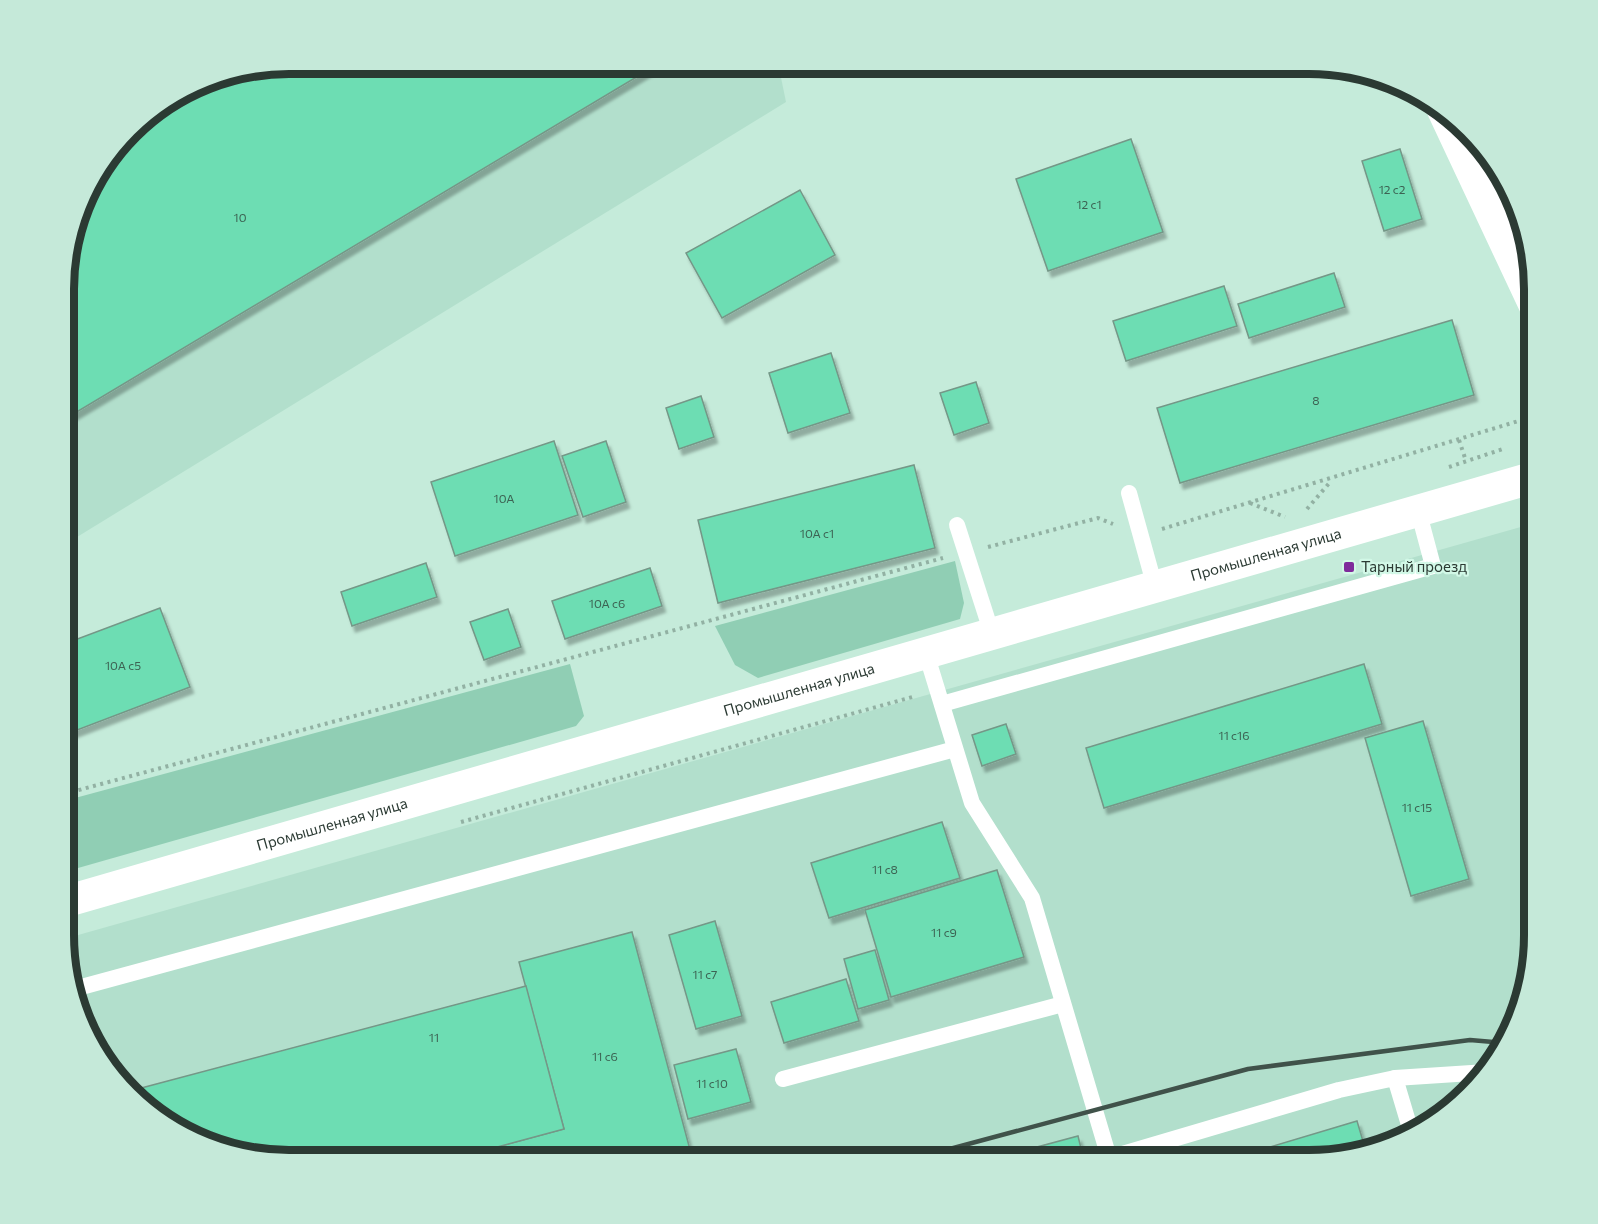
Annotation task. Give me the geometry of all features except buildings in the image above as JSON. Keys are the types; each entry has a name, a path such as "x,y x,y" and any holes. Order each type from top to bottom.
{"street":[{"path":"1451,127 1524,283"},
{"name":"Промышленная улица","path":"74,899 1524,480"}],"lane":[{"path":"1129,493 1155,587"},
{"path":"940,697 1433,566 1418,510"},
{"path":"957,525 992,634"},
{"path":"926,653 972,803 1032,898 1107,1150"},
{"path":"80,986 955,749"},
{"path":"783,1078 1064,1004"},
{"path":"1140,1150 1339,1090 1395,1078 1474,1073"},
{"path":"1395,1078 1409,1126"}],"path":[{"path":"74,791 1098,518 1141,536 1332,480 1524,419"},
{"path":"1459,440 1466,461"},
{"path":"1449,467 1503,448"},
{"path":"1304,513 1332,480"},
{"path":"1250,503 1287,518"},
{"path":"454,824 940,697"}],"shaded area":[{"path":"275,74 780,74 786,102 74,539 74,275 81,233 102,181 118,158 147,127 181,102 233,81"},
{"path":"1524,526 1524,949 1517,991 1496,1043 1471,1077 1451,1097 1417,1122 1365,1143 1323,1150 261,1149 220,1139 181,1122 147,1097 127,1077 102,1043 90,1018 75,963 74,936"},
{"path":"955,561 964,603 960,619 758,678 735,665 715,626"},
{"path":"570,664 584,716 576,726 74,869 74,798"}],"railway":[{"path":"946,1150 1248,1069 1470,1040 1496,1042"}],"place":[{"name":"Тарный проезд","path":"1349,567"}]}
